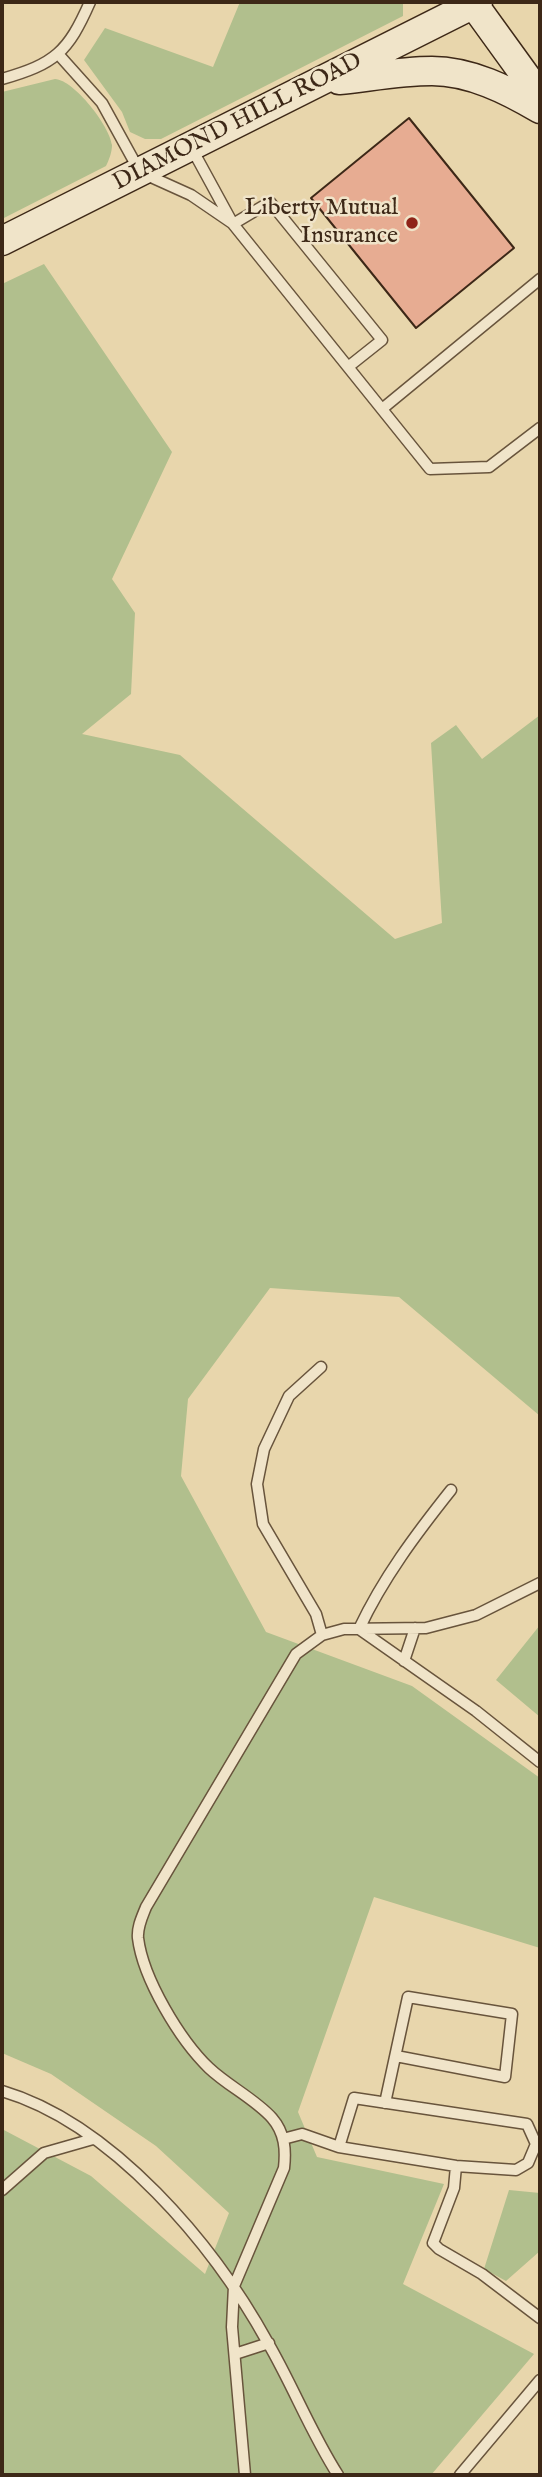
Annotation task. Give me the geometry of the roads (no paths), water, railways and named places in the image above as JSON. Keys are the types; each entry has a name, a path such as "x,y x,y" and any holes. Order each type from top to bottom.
{"main road":[{"name":"DIAMOND HILL ROAD","path":"2,241 322,82 474,2"},
{"path":"474,2 540,96"},
{"path":"322,82 433,71 490,84 511,92 540,109"}],"lane":[{"path":"2,79 31,71 59,55 71,42 90,2"},
{"path":"59,55 102,103 140,172 191,195 233,224"},
{"path":"191,147 233,224 430,469 435,471 489,467 540,428"},
{"path":"233,224 270,202 374,330 382,340 348,367"},
{"path":"382,409 540,279"},
{"path":"321,1367 289,1396 264,1448 257,1484 263,1524 316,1614 322,1635"},
{"path":"359,1629 409,1543 451,1490"},
{"path":"245,2475 232,2327 234,2286 284,2168 286,2148 271,2118 211,2070 196,2054 151,1980 138,1936 139,1924 146,1907 296,1654 322,1635 344,1629 426,1628 476,1615 540,1583"},
{"path":"404,1661 415,1628"},
{"path":"359,1629 476,1710 540,1762"},
{"path":"385,2103 408,1997 512,2014 505,2077 396,2056"},
{"path":"2,2091 47,2110 93,2139 149,2185 181,2217 214,2256 269,2343 338,2475"},
{"path":"283,2139 302,2134 339,2147 456,2166 516,2170 528,2163 536,2144 527,2124 354,2098 339,2147"},
{"path":"2,2190 44,2153 93,2139"},
{"path":"456,2166 454,2188 433,2243 481,2274 540,2318"},
{"path":"235,2354 269,2343"},
{"path":"460,2475 540,2381"}],"place":[{"name":"Liberty Mutual Insurance","path":"412,223"}]}
